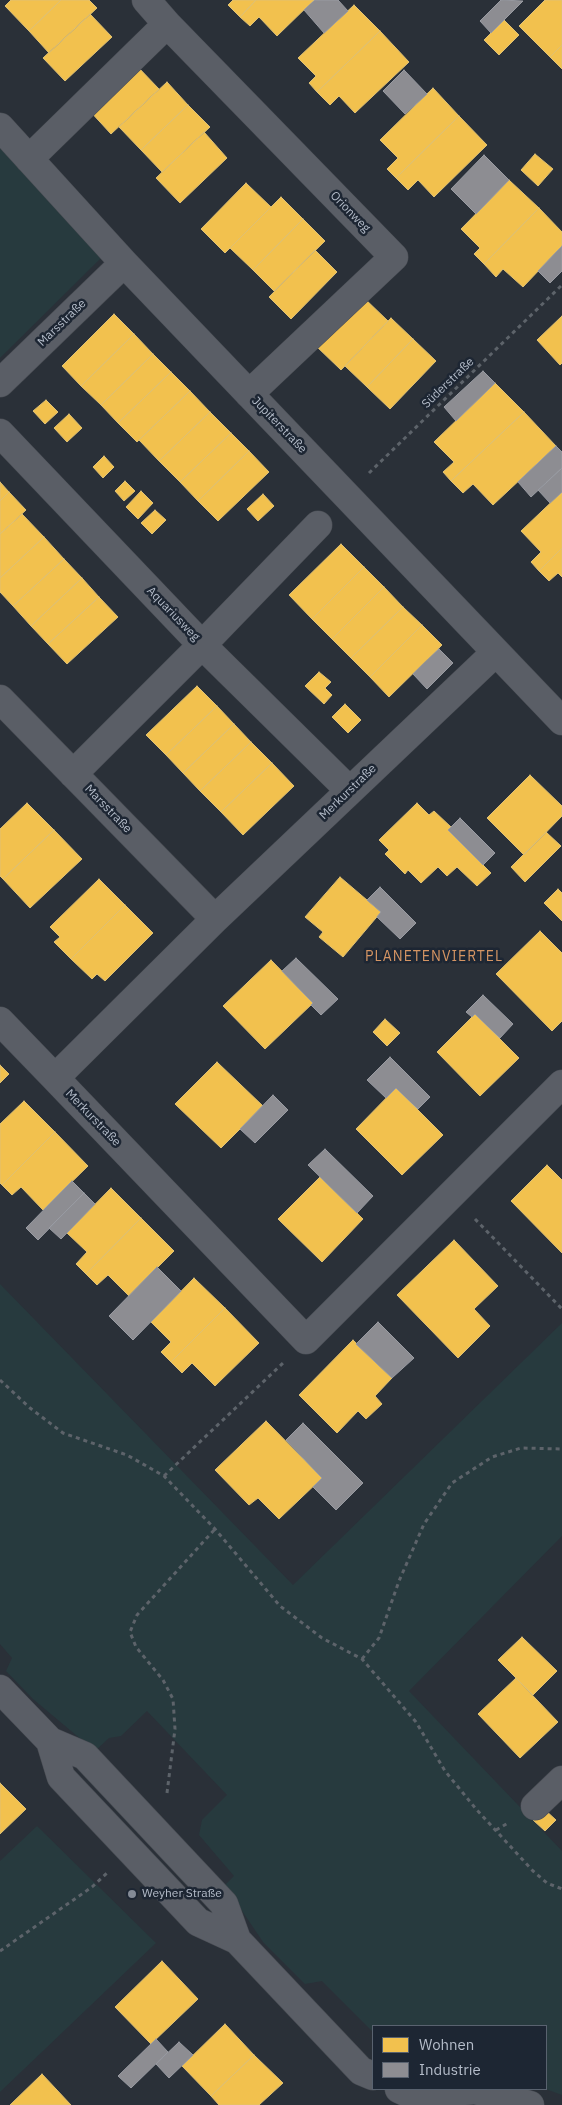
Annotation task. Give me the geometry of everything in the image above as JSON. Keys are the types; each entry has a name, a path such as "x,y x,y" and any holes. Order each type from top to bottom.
{"street":[{"name":"Orionweg","path":"146,0 167,24 394,257 249,394"},
{"path":"29,159 167,24"},
{"name":"Jupiterstraße","path":"0,127 124,263 347,494 562,721"},
{"name":"Marsstraße","path":"0,383 124,263"},
{"name":"Aquariusweg","path":"0,433 202,644 349,790"},
{"path":"73,774 318,525"},
{"name":"Merkurstraße","path":"306,1340 55,1078 349,790 496,652"},
{"name":"Marsstraße","path":"0,699 215,920"},
{"path":"0,1022 55,1078"},
{"path":"306,1340 562,1084"},
{"path":"0,1689 50,1742 61,1777 198,1922 237,1940 361,2071 372,2076"},
{"path":"535,1806 562,1780"},
{"path":"408,2096 475,2090 530,2105"}],"path":[{"name":"Süderstraße","path":"347,494 562,285"},
{"path":"450,1194 562,1309"},
{"path":"164,1476 306,1340"},
{"path":"0,1380 30,1408 63,1433 126,1455 164,1476 215,1529 280,1606 322,1638 362,1659 416,1722 445,1771 476,1809 533,1870 547,1882 562,1888"},
{"path":"362,1659 379,1638 398,1581 424,1524 452,1483 492,1457 514,1450 521,1448 562,1449"},
{"path":"138,1614 215,1529"}],"green space":[{"path":"0,146 101,258 0,358"},
{"path":"0,1284 293,1585 562,1323 562,1536 409,1691 562,1851 562,2095 547,2089 547,2025 372,2025 372,2031 322,1981 305,1984 263,1942 232,1896 222,1888 234,1876 199,1835 202,1820 227,1795 147,1711 121,1736 109,1738 95,1751 33,1699 6,1671 12,1658 0,1644"},
{"path":"37,1826 156,1943 0,2092 0,1861"}],"building: Wohnen":[{"path":"11,0 61,0 29,31 5,6"},
{"path":"61,0 89,0 97,8 49,53 29,31"},
{"path":"233,0 256,0 240,17 228,5"},
{"path":"256,0 314,0 277,36 259,17 250,26 240,17"},
{"path":"545,0 562,0 562,45 550,57 519,26"},
{"path":"354,5 380,31 317,92 309,83 316,76 298,58"},
{"path":"90,14 112,37 65,81 43,58"},
{"path":"504,20 519,35 499,55 484,40"},
{"path":"380,31 409,62 355,113 339,96 330,105 317,92"},
{"path":"562,45 562,69 550,57"},
{"path":"136,65 159,89 111,134 88,109"},
{"path":"167,82 188,105 141,150 119,127"},
{"path":"433,88 459,116 396,178 387,169 398,158 380,140"},
{"path":"188,105 210,127 162,172 141,150"},
{"path":"459,116 487,145 434,197 418,180 408,190 396,178"},
{"path":"204,132 227,158 180,203 156,178"},
{"path":"535,154 553,169 538,186 521,170"},
{"path":"509,180 539,208 484,264 474,254 480,248 461,229"},
{"path":"246,183 271,207 225,253 201,229"},
{"path":"281,197 303,219 253,270 230,248"},
{"path":"539,208 562,232 562,246 523,287 503,269 496,277 484,264"},
{"path":"303,219 325,241 274,291 253,270"},
{"path":"315,250 337,272 291,319 269,297"},
{"path":"362,296 388,321 341,370 315,345"},
{"path":"114,314 134,334 81,386 62,366"},
{"path":"562,316 562,363 560,365 537,340"},
{"path":"391,318 413,339 367,387 345,366"},
{"path":"134,334 153,354 101,405 81,386"},
{"path":"413,339 436,361 390,409 367,387"},
{"path":"153,354 171,372 118,423 101,405"},
{"path":"171,372 190,391 137,442 118,423"},
{"path":"495,383 524,412 451,481 443,472 454,462 434,442"},
{"path":"190,391 210,412 159,461 139,440"},
{"path":"46,400 58,412 45,424 33,411"},
{"path":"210,412 231,433 180,482 159,461"},
{"path":"524,412 556,446 493,505 473,484 463,493 451,481"},
{"path":"69,414 82,428 67,442 54,428"},
{"path":"231,433 249,451 198,501 180,482"},
{"path":"249,451 269,472 218,521 198,501"},
{"path":"104,456 114,467 103,478 93,467"},
{"path":"125,481 135,491 124,501 115,491"},
{"path":"0,482 9,492 0,501"},
{"path":"141,491 153,503 138,519 126,507"},
{"path":"9,492 26,510 0,534 0,501"},
{"path":"562,492 562,548 539,571 531,562 541,552 521,531"},
{"path":"263,494 274,506 258,521 247,509"},
{"path":"155,510 166,520 152,534 141,523"},
{"path":"22,514 44,537 0,578 0,534"},
{"path":"44,537 64,559 13,606 0,592 0,578"},
{"path":"341,544 364,567 312,619 289,595"},
{"path":"562,548 562,577 558,573 549,581 539,571"},
{"path":"64,559 82,578 31,626 13,606"},
{"path":"364,567 384,587 332,639 312,619"},
{"path":"82,578 99,597 48,644 31,626"},
{"path":"384,587 403,607 351,658 332,639"},
{"path":"99,597 118,617 67,664 48,644"},
{"path":"403,607 422,625 370,677 351,658"},
{"path":"422,625 442,645 389,697 370,677"},
{"path":"319,672 331,682 325,688 332,695 324,704 305,686"},
{"path":"197,686 217,706 166,755 146,735"},
{"path":"345,704 361,720 348,733 332,717"},
{"path":"217,706 234,724 183,773 166,755"},
{"path":"234,724 251,742 200,791 183,773"},
{"path":"251,742 272,763 221,812 200,791"},
{"path":"272,763 294,786 243,835 221,812"},
{"path":"530,775 562,806 562,816 524,855 487,818"},
{"path":"27,803 54,830 3,879 0,876 0,829"},
{"path":"417,803 429,815 434,811 451,827 448,830 491,873 477,886 457,867 447,876 438,867 421,883 408,870 405,874 385,854 389,850 379,840"},
{"path":"54,830 82,859 30,908 3,879"},
{"path":"546,832 561,846 525,882 511,867"},
{"path":"340,877 381,912 343,957 319,937 323,932 305,917"},
{"path":"99,879 125,905 71,959 54,942 60,937 50,927"},
{"path":"558,889 562,893 562,921 544,903"},
{"path":"125,905 153,933 105,981 97,974 92,979 71,959"},
{"path":"540,931 562,953 562,1021 552,1031 496,974"},
{"path":"271,960 313,1003 265,1049 223,1006"},
{"path":"475,1014 519,1058 480,1096 437,1052"},
{"path":"385,1019 400,1033 387,1046 373,1032"},
{"path":"217,1062 263,1106 221,1148 175,1104"},
{"path":"0,1065 9,1074 0,1083"},
{"path":"396,1088 443,1135 402,1175 356,1129"},
{"path":"24,1101 55,1132 2,1185 0,1183 0,1124"},
{"path":"55,1132 88,1166 43,1210 21,1187 12,1195 2,1185"},
{"path":"547,1165 562,1180 562,1253 511,1201"},
{"path":"320,1177 363,1219 322,1262 278,1219"},
{"path":"111,1188 141,1218 86,1274 76,1264 87,1252 67,1233"},
{"path":"141,1218 174,1251 129,1296 108,1275 97,1285 86,1274"},
{"path":"454,1240 498,1286 474,1309 490,1326 458,1358 397,1295"},
{"path":"194,1278 225,1308 171,1362 161,1352 171,1342 151,1322"},
{"path":"225,1308 259,1343 215,1386 192,1363 182,1373 171,1362"},
{"path":"353,1340 392,1378 375,1396 382,1404 366,1419 358,1411 337,1433 299,1395"},
{"path":"266,1421 322,1478 279,1519 258,1498 249,1505 215,1470"},
{"path":"522,1637 557,1671 533,1695 498,1660"},
{"path":"516,1678 558,1722 520,1758 478,1714"},
{"path":"0,1783 26,1809 0,1834"},
{"path":"544,1809 556,1820 545,1831 533,1820"},
{"path":"162,1961 198,1999 151,2044 115,2007"},
{"path":"225,2024 254,2055 211,2096 182,2066"},
{"path":"254,2055 283,2083 259,2105 219,2105 211,2096"},
{"path":"42,2074 71,2105 10,2105"}],"building: Industrie":[{"path":"315,0 338,0 348,11 324,33 304,10"},
{"path":"501,0 523,1 491,33 480,21"},
{"path":"404,70 427,94 405,114 383,91"},
{"path":"484,155 509,180 476,214 451,189"},
{"path":"562,246 562,271 550,283 538,271"},
{"path":"483,371 495,383 456,421 444,407"},
{"path":"556,446 562,452 562,468 531,497 518,482"},
{"path":"562,468 562,492 550,503 538,490"},
{"path":"439,649 453,663 427,689 413,674"},
{"path":"460,818 495,853 483,865 448,830"},
{"path":"380,887 416,923 400,939 377,917 381,912 367,900"},
{"path":"296,958 338,999 321,1015 311,1005 313,1003 282,971"},
{"path":"483,995 513,1024 500,1038 475,1014 472,1017 466,1012"},
{"path":"390,1057 430,1097 418,1109 396,1088 386,1098 367,1080"},
{"path":"273,1095 288,1110 255,1143 240,1129"},
{"path":"325,1149 373,1196 357,1213 308,1165"},
{"path":"72,1181 84,1193 38,1240 26,1228"},
{"path":"84,1193 95,1204 61,1239 49,1228"},
{"path":"157,1267 181,1291 133,1340 109,1316"},
{"path":"378,1322 414,1358 392,1378 356,1344"},
{"path":"303,1423 363,1483 336,1510 313,1487 322,1478 286,1440"},
{"path":"156,2039 168,2052 131,2088 118,2076"},
{"path":"179,2042 193,2055 169,2078 156,2064"}],"place":[{"name":"Weyher Straße","path":"132,1894"}],"district":[{"name":"PLANETENVIERTEL","path":"434,957"}]}
